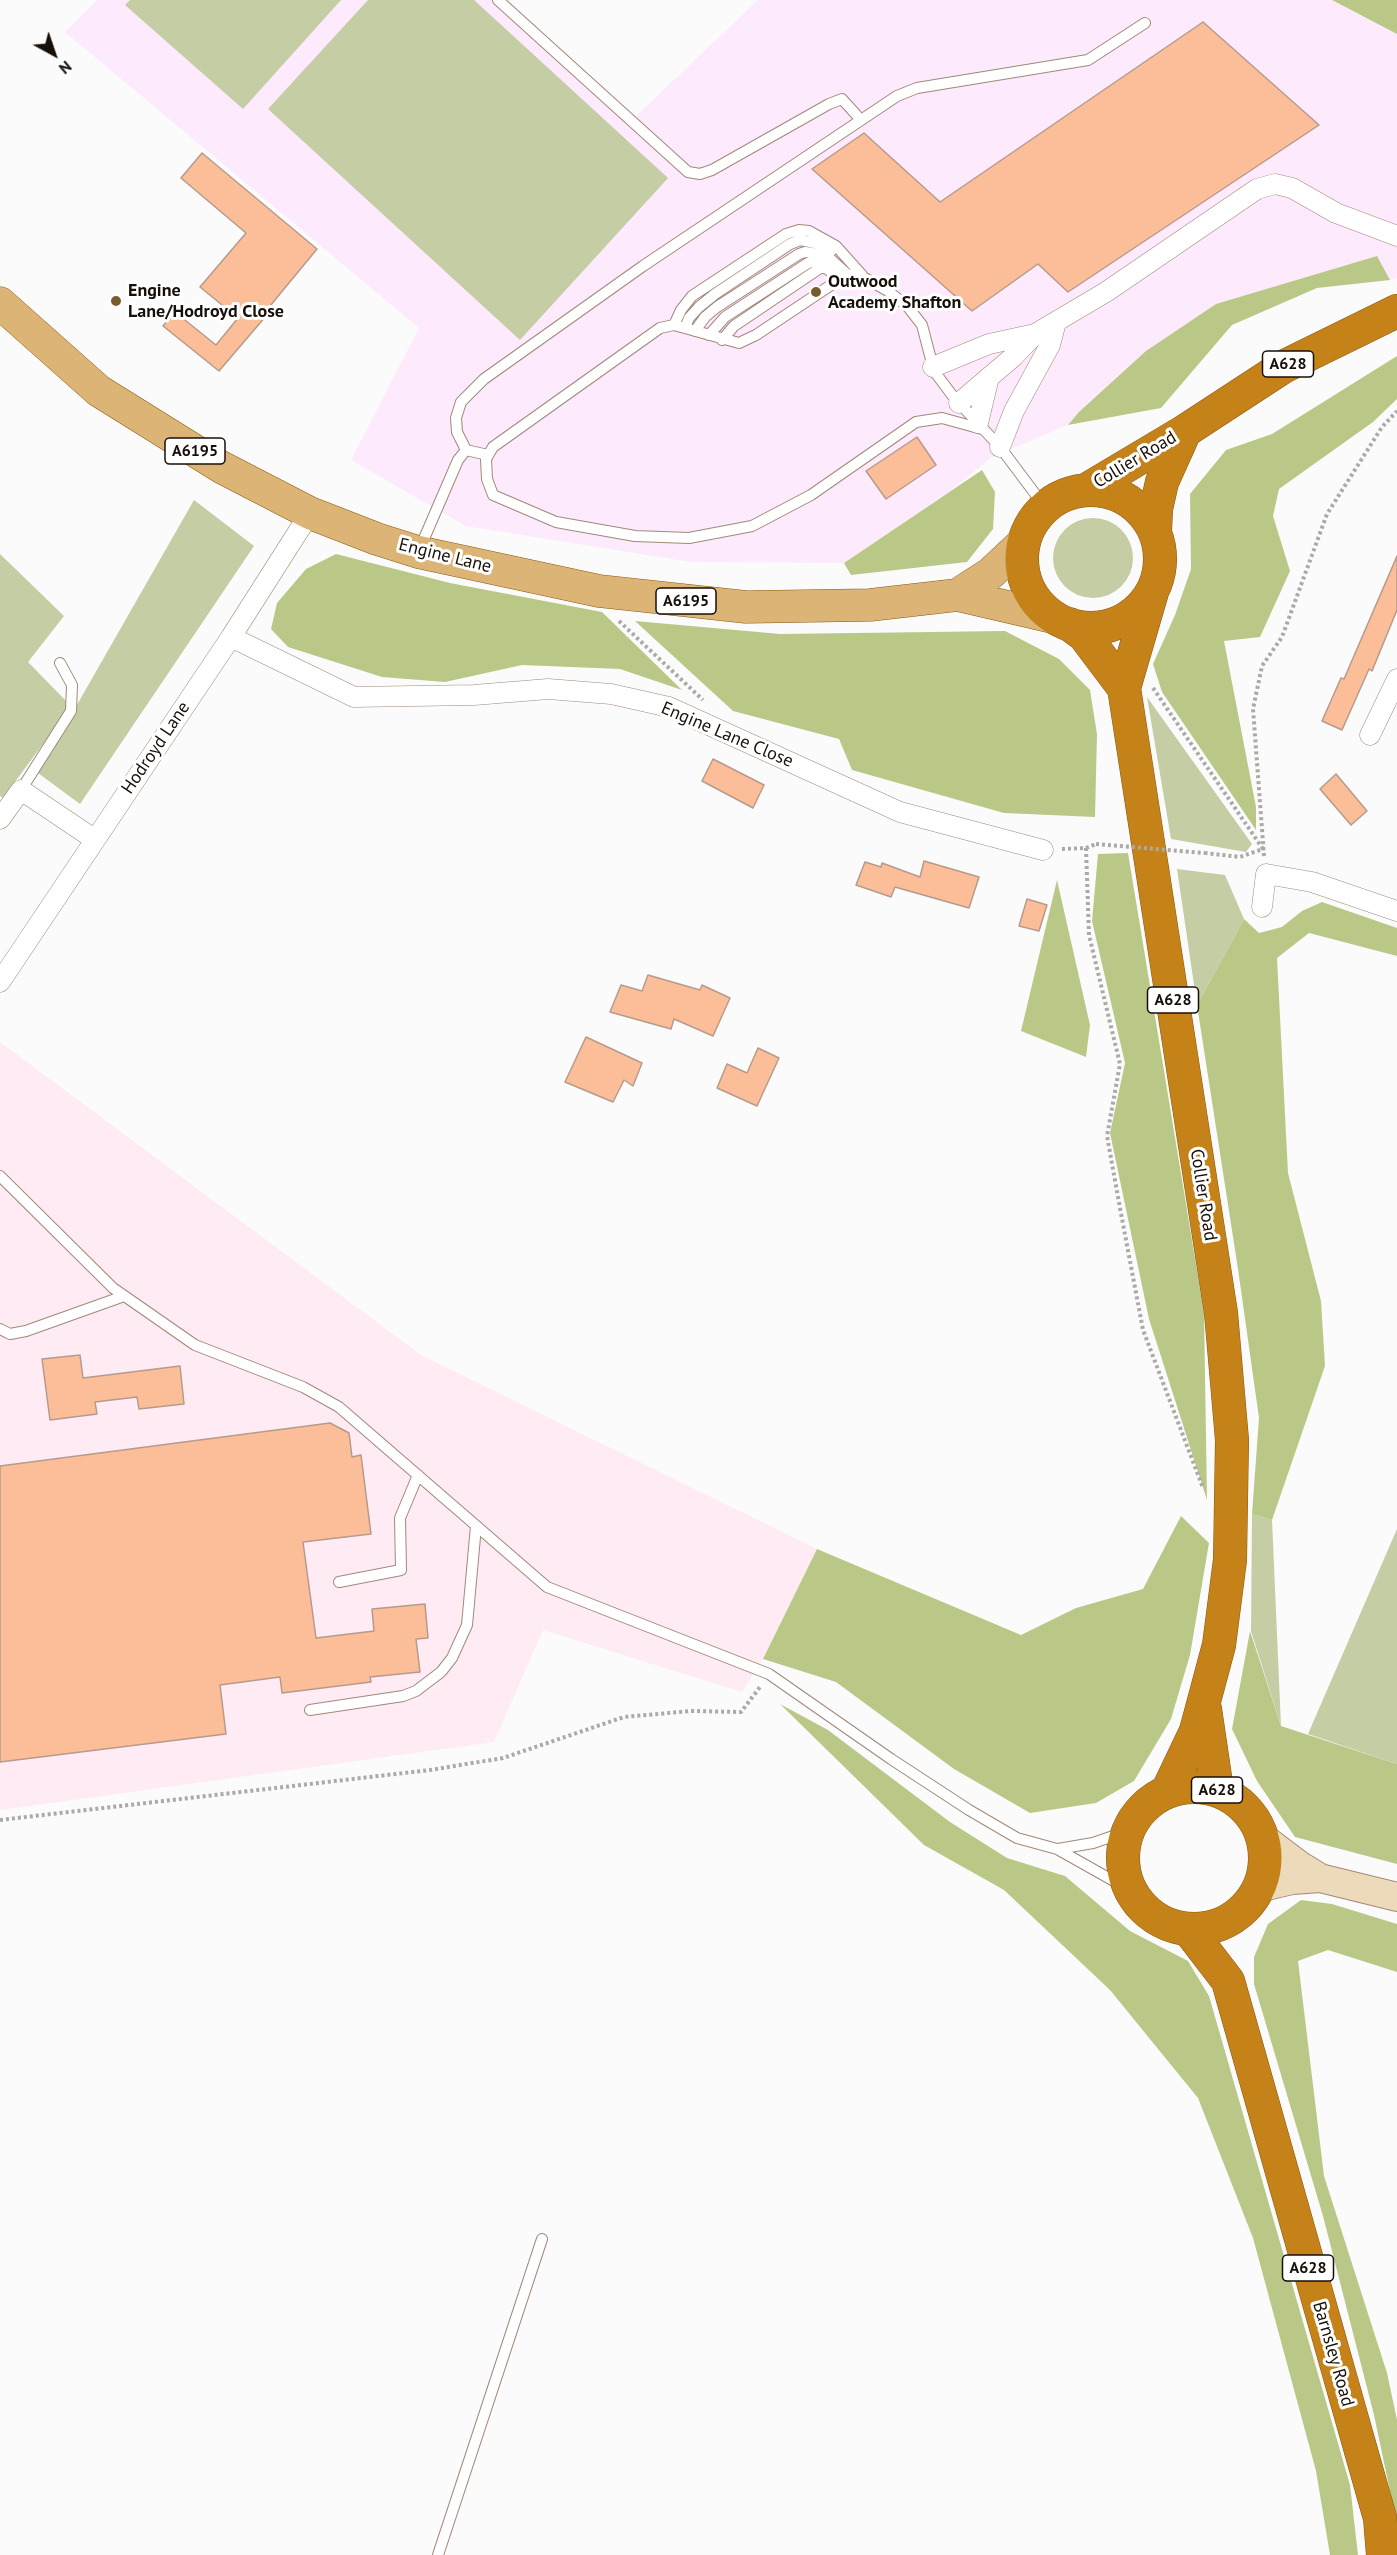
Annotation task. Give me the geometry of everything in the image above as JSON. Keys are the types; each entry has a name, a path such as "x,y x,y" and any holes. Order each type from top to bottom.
{"highway":[{"name":"Collier Road","path":"1086,490 1185,431 1283,367 1397,311"},
{"name":"Collier Road","path":"1155,532 1156,510 1162,482 1185,431"},
{"name":"A628","path":"1086,490 1107,492 1127,500 1144,514 1155,532 1160,562 1152,592 1140,607 1125,619 1107,626 1088,628 1063,621 1042,608 1025,578 1022,560 1024,542 1036,517 1046,507 1064,495 1086,490"},
{"name":"Collier Road","path":"1152,592 1124,688 1221,1312 1232,1440 1230,1560 1219,1646 1196,1731 1167,1792"},
{"name":"Collier Road","path":"1063,621 1084,635 1124,688"},
{"name":"Collier Road","path":"1204,1705 1217,1790"},
{"name":"A628","path":"1184,1787 1217,1790 1245,1808 1255,1821 1262,1837 1265,1854 1264,1872 1252,1897 1229,1920 1210,1928 1188,1929 1170,1925 1154,1917 1140,1905 1130,1890 1123,1870 1123,1850 1128,1831 1137,1814 1150,1801 1167,1792 1184,1787"},
{"name":"Barnsley Road","path":"1228,1981 1232,1952 1252,1897"},
{"name":"Barnsley Road","path":"1188,1929 1228,1981 1380,2518 1383,2555"}],"main road":[{"name":"Engine Lane","path":"0,303 99,391 221,467 310,513 418,552 599,591 746,607 870,605 957,595 1063,621"},
{"name":"Engine Lane","path":"957,595 991,573 1024,542"}],"street":[{"path":"945,385 1008,356 1035,334 1106,292 1257,189 1275,184 1292,188 1336,213 1397,236"},
{"path":"1000,447 1014,411 1050,345 1056,322"},
{"path":"945,385 989,344 1035,334"},
{"path":"945,385 989,377 1035,334"},
{"path":"981,426 989,377"},
{"name":"Hodroyd Lane","path":"0,982 231,637 310,513"},
{"name":"Engine Lane Close","path":"231,637 354,697 474,695 548,689 611,694 669,707 900,812 1043,849"},
{"path":"1370,735 1397,679"},
{"path":"0,819 21,790 94,839"},
{"path":"1262,907 1266,874 1312,882 1397,911"},
{"path":"1262,1837 1320,1878 1397,1897"},
{"path":"1252,1897 1292,1880 1320,1878"}],"lane":[{"path":"498,0 688,172 700,174 712,170 829,104 842,99 861,120"},
{"path":"466,450 457,432 456,418 461,402 484,379 643,266 897,96 917,88 1088,60 1145,23"},
{"path":"685,328 681,310 692,296 786,234 799,230 809,231 836,246 849,276"},
{"path":"685,328 805,252 826,255 849,276"},
{"path":"709,335 725,317 808,263 819,260 827,262 849,276"},
{"path":"722,340 734,326 820,268 826,268 888,291 908,307 922,325 945,385 1000,447 1046,507"},
{"path":"849,276 756,335 739,343 685,328 660,328 493,447 486,459 487,480 493,495 556,522 577,527 635,536 689,538 752,526 762,521 811,495 916,422 942,418 981,426"},
{"path":"466,450 488,455"},
{"path":"418,552 458,460 466,450"},
{"path":"21,790 71,711 72,685 60,663"},
{"path":"0,1176 113,1288 195,1345 303,1388 339,1407 547,1587 770,1674 891,1759 969,1810 1017,1838 1057,1849 1130,1890"},
{"path":"0,1329 10,1334 26,1331 124,1296"},
{"path":"339,1582 401,1570 400,1518 418,1475"},
{"path":"310,1710 404,1696 429,1682 441,1672 452,1658 467,1625 476,1526"},
{"path":"1057,1849 1093,1843 1128,1831"},
{"path":"438,2555 542,2239"}],"path":[{"path":"1266,874 1253,709 1262,666 1282,637 1327,514 1382,427 1397,411"},
{"path":"599,591 607,610 701,696 713,727"},
{"path":"1133,652 1146,655 1148,681 1263,849"},
{"path":"1043,849 1086,848 1096,844 1240,857 1263,849"},
{"path":"1086,848 1089,935 1120,1064 1107,1136 1120,1208 1143,1330 1205,1494"},
{"path":"0,1820 430,1770 503,1758 624,1717 691,1711 741,1712 770,1674"}],"shaded area":[{"name":"Outwood Academy Shafton","path":"97,0 508,0 634,118 758,0 1332,0 1397,34 1397,278 1390,280 1377,257 1216,304 1079,412 1068,425 992,457 954,488 844,563 691,562 466,526 351,460 419,328 65,32"},
{"path":"0,1042 421,1355 817,1549 763,1659 742,1692 543,1630 494,1742 0,1810"}],"green space":[{"path":"130,0 341,0 243,109 125,5"},
{"path":"368,0 474,0 668,178 520,340 268,109"},
{"path":"1332,0 1397,0 1397,34"},
{"path":"1377,256 1390,280 1317,288 1232,325 1161,408 1068,425 1079,412 1146,351 1216,304"},
{"path":"1397,356 1397,399 1373,422 1279,489 1273,516 1290,571 1260,637 1224,641 1256,807 1256,830 1162,692 1153,664 1175,615 1191,569 1190,494 1226,450 1272,434"},
{"path":"982,470 995,492 993,529 967,562 851,575 844,563"},
{"path":"194,500 254,546 80,804 38,773"},
{"path":"1085,518 1101,518 1115,524 1127,536 1133,550 1133,566 1127,580 1115,592 1101,598 1085,598 1071,592 1059,580 1053,566 1053,550 1059,536 1071,524"},
{"path":"0,554 64,616 28,662 71,706 3,798 0,796"},
{"path":"336,554 450,583 602,612 682,690 620,669 522,665 445,682 382,677 288,647 271,629 277,603 306,569"},
{"path":"635,621 780,634 1005,631 1059,659 1090,690 1097,734 1095,817 1004,813 852,770 839,739 733,711"},
{"path":"1147,697 1252,844 1246,852 1171,839"},
{"path":"1128,853 1204,1313 1207,1500 1149,1319 1110,1133 1125,1063 1092,921 1098,854"},
{"path":"1177,869 1225,875 1244,919 1197,1005"},
{"path":"1057,880 1090,1025 1086,1057 1021,1031"},
{"path":"1322,902 1397,928 1397,956 1309,933 1277,958 1288,1173 1321,1301 1325,1366 1272,1520 1252,1514 1259,1418 1197,1005 1244,919 1259,933 1282,927 1302,911"},
{"path":"1252,1514 1272,1520 1281,1726 1251,1631"},
{"path":"1181,1516 1209,1543 1190,1655 1171,1719 1134,1781 1096,1803 1030,1813 954,1769 836,1682 763,1659 817,1549 1021,1635 1076,1608 1143,1589"},
{"path":"1397,1529 1397,1764 1308,1734"},
{"path":"1250,1631 1281,1726 1397,1764 1397,1864 1295,1837 1257,1781 1232,1729"},
{"path":"780,1704 828,1730 950,1822 1007,1858 1065,1876 1130,1931 1188,1961 1209,1996 1350,2485 1358,2555 1330,2555 1316,2471 1253,2238 1198,2098 1110,1990 1004,1890 924,1845"},
{"path":"1301,1900 1332,1904 1397,1924 1397,1972 1328,1950 1298,1961 1324,2176 1387,2373 1397,2420 1397,2524 1374,2415 1323,2216 1254,1984 1254,1957 1268,1924"}],"building":[{"path":"1203,22 1319,125 1068,292 1038,264 972,311 812,169 864,133 940,202"},
{"path":"202,153 317,249 270,306 272,309 219,371 163,326 175,312 216,345 238,318 200,287 246,233 181,178"},
{"path":"917,437 936,465 886,499 866,471"},
{"path":"1397,556 1397,610 1372,671 1369,669 1342,730 1322,721 1341,678 1344,679"},
{"path":"713,759 764,785 753,808 702,781"},
{"path":"1336,774 1367,811 1351,825 1320,789"},
{"path":"924,861 979,877 969,908 895,887 891,897 856,885 865,862 881,867 882,863 920,877"},
{"path":"1027,899 1047,905 1039,931 1019,926"},
{"path":"648,975 700,990 702,985 730,998 713,1036 674,1019 671,1029 610,1012 621,985 642,991"},
{"path":"586,1037 642,1063 633,1086 624,1080 613,1102 565,1082"},
{"path":"758,1048 779,1058 757,1106 717,1088 727,1064 747,1073"},
{"path":"80,1355 83,1378 180,1366 184,1404 139,1409 137,1397 95,1402 97,1414 50,1420 42,1359"},
{"path":"330,1423 349,1433 352,1457 361,1455 371,1534 303,1542 316,1638 374,1631 372,1609 425,1604 428,1638 416,1639 420,1672 370,1677 371,1682 282,1693 280,1677 220,1685 226,1734 0,1762 0,1466"}],"place":[{"name":"Outwood Academy Shafton","path":"816,292"},
{"name":"Engine Lane/Hodroyd Close","path":"116,301"}]}
